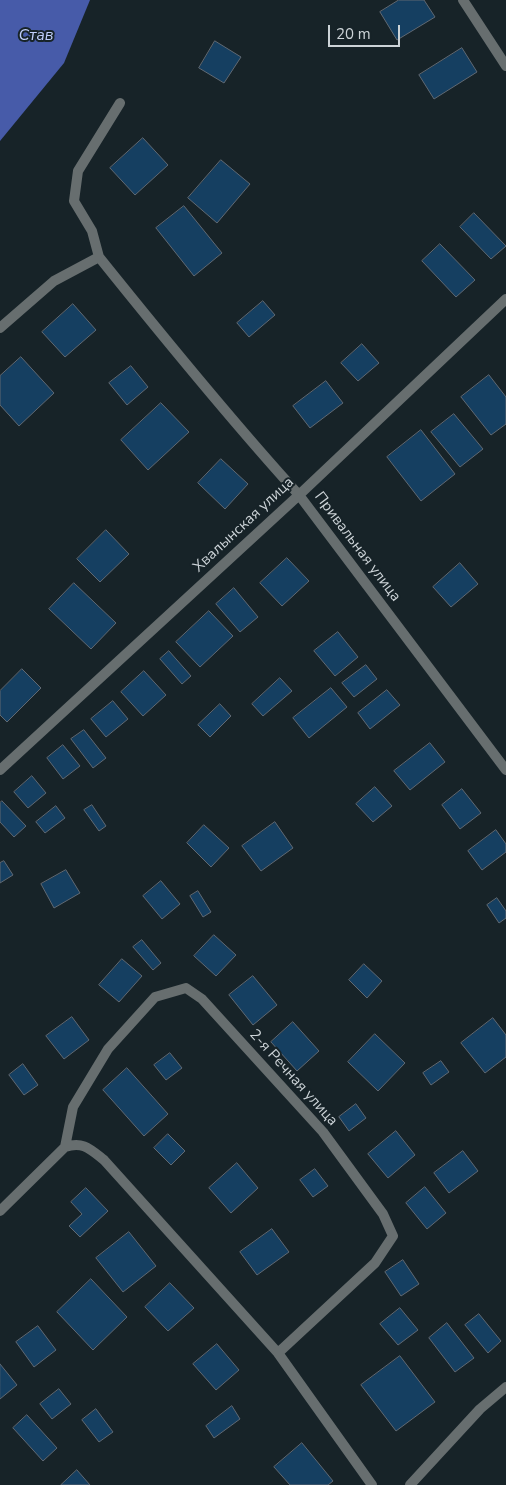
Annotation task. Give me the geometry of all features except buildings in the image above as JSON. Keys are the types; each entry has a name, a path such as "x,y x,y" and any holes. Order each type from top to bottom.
{"street":[{"path":"463,0 506,66"},
{"path":"0,328 54,281 98,257 92,231 74,201 78,171 120,103"},
{"name":"Привальная улица","path":"98,257 162,336 299,495 506,770"},
{"name":"Хвалынская улица","path":"0,770 299,495 506,299"},
{"name":"2-я Речная улица","path":"65,1146 73,1107 98,1065 108,1049 155,997 186,988 202,999 323,1132 383,1214 392,1236 375,1263 278,1352"},
{"path":"0,1211 65,1146 75,1143 86,1147 104,1160 278,1352 372,1485"},
{"path":"410,1485 480,1409 506,1387"}],"water":[{"name":"Став","path":"0,0 90,0 64,63 0,141"}]}
